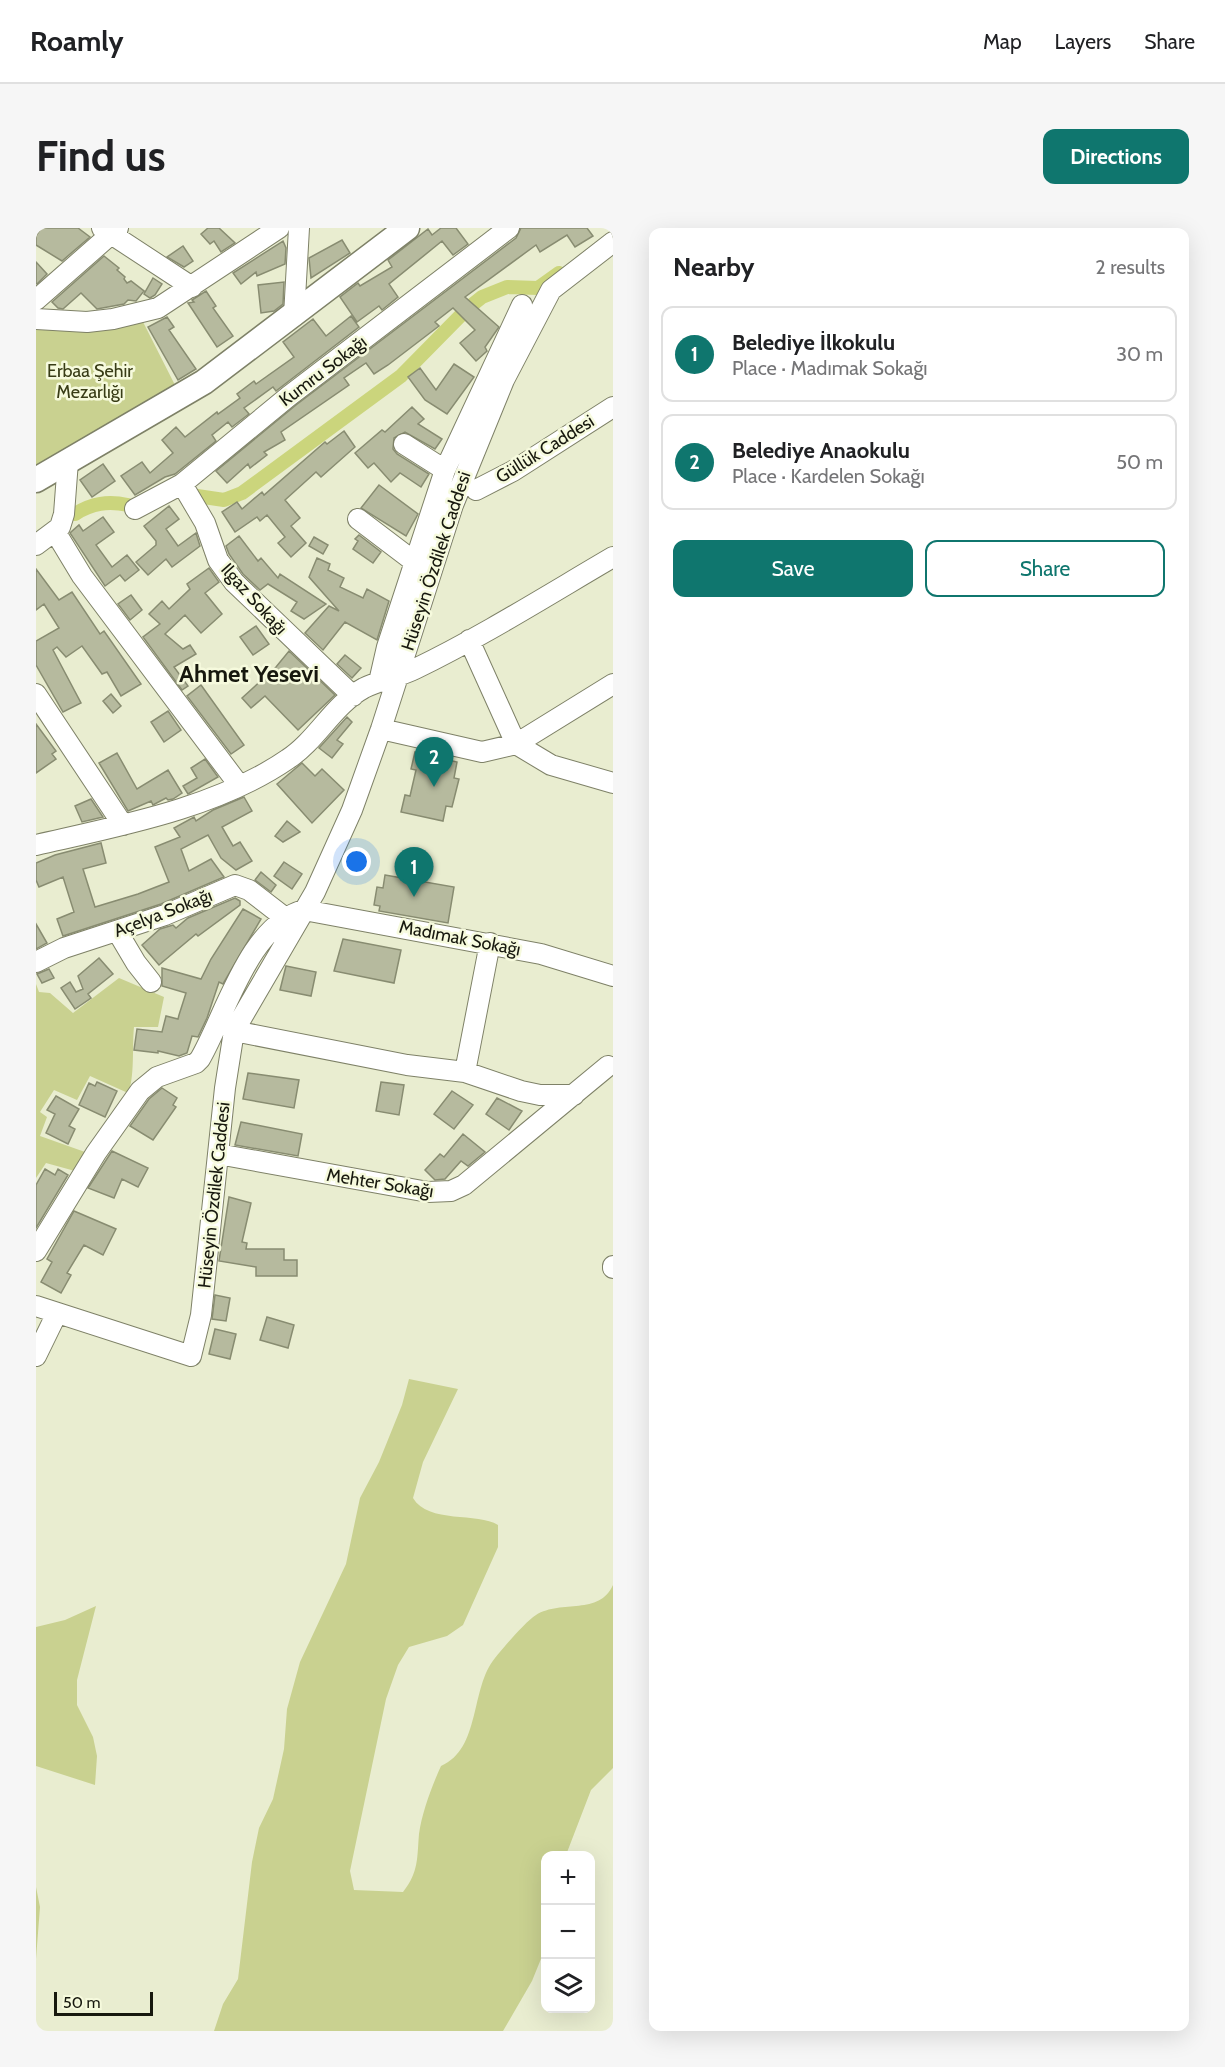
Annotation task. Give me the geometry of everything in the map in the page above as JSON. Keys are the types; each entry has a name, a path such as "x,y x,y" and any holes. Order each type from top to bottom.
{"main road":[{"path":"36,480 204,382 407,228"}],"street":[{"path":"36,319 87,322 113,320 158,308 279,228"},
{"path":"294,315 299,228"},
{"name":"Kumru Sokağı","path":"135,509 182,483 289,396 509,228"},
{"path":"36,300 111,230 192,287"},
{"name":"Hüseyin Özdilek Caddesi","path":"388,679 453,505 504,380 551,290 613,242"},
{"name":"Hüseyin Özdilek Caddesi","path":"36,1306 191,1356 201,1316 234,1031 304,910 343,831 381,729 388,679 387,647 445,471 522,305"},
{"name":"Güllük Caddesi","path":"476,490 513,471 613,407"},
{"path":"404,444 445,471"},
{"path":"36,545 56,533 64,514 68,461"},
{"name":"Ilgaz Sokağı","path":"182,483 205,523 218,560 234,582 353,696"},
{"path":"358,519 416,562"},
{"path":"56,533 82,576 239,786"},
{"path":"36,845 123,825 187,806 239,786 272,769 300,750 353,696 469,640 613,557"},
{"path":"469,640 516,744 551,765 613,783"},
{"path":"381,729 482,752 516,744 613,684"},
{"path":"36,694 123,825"},
{"name":"Açelya Sokağı","path":"36,962 54,952 165,915 236,885 249,890 284,917"},
{"path":"36,1251 96,1153 140,1091 157,1077 196,1063 200,1059 253,953 284,917 304,910"},
{"name":"Madımak Sokağı","path":"304,910 490,943 541,954 613,976"},
{"path":"117,931 136,963 151,981"},
{"path":"465,1072 490,943"},
{"path":"234,1031 407,1065 465,1072 540,1095 574,1095"},
{"name":"Mehter Sokağı","path":"218,1154 441,1193 464,1185 481,1173 608,1066"},
{"path":"36,1356 57,1313"}],"green space":[{"name":"Erbaa Şehir Mezarlığı","path":"141,318 178,391 36,473 36,327"},
{"path":"119,978 164,997 158,1027 134,1027 132,1071 128,1093 90,1076 77,1100 54,1090 40,1112 47,1117 40,1136 85,1152 75,1171 46,1163 36,1178 36,984 39,992 50,993 73,1013"},
{"path":"409,1379 458,1389 423,1462 413,1498 420,1506 441,1515 478,1519 498,1525 498,1547 463,1625 447,1636 409,1647 398,1665 386,1699 350,1871 354,1890 403,1892 408,1885 416,1864 422,1817 434,1782 441,1766 454,1758 463,1746 487,1671 495,1658 531,1618 546,1610 599,1601 607,1595 613,1585 613,1768 591,1790 568,1851 541,1851 541,1959 532,1981 503,2031 214,2031 223,2004 238,1979 252,1862 259,1828 273,1799 284,1749 287,1709 300,1662 346,1564 360,1498 379,1462 402,1405"},
{"path":"96,1606 77,1680 77,1705 93,1737 97,1756 95,1785 36,1766 36,1627 65,1620"},
{"path":"36,1887 40,1907 36,1959"}],"building":[{"path":"41,228 78,228 90,237 62,261 36,245 36,236"},
{"path":"208,228 219,228 235,243 221,252 214,241 210,244 201,234"},
{"path":"441,228 456,228 468,244 453,255 442,241 389,284 398,297 382,310 379,306 357,322 340,297 358,283 360,286 392,267 388,260 428,229 432,235"},
{"path":"521,228 587,228 593,236 575,247 567,235 540,252 536,245 465,297 499,327 485,347 487,351 476,361 460,343 475,330 453,308 435,322 439,326 374,374 366,363 344,378 349,385 281,432 285,440 264,452 267,455 250,468 248,464 227,483 216,471 296,405 516,238"},
{"path":"342,240 350,253 311,278 309,258"},
{"path":"283,241 286,248 285,264 257,276 256,272 241,284 233,273"},
{"path":"183,246 193,261 184,267 167,257"},
{"path":"104,256 119,268 117,270 125,277 127,283 131,281 144,291 136,301 128,300 124,304 97,309 81,293 63,309 58,308 52,302"},
{"path":"36,262 47,274 37,284 36,283"},
{"path":"153,278 162,284 155,295 150,298 144,294"},
{"path":"284,282 283,304 274,311 261,313 258,285"},
{"path":"206,291 216,306 213,308 233,336 217,347 188,303 194,302 192,300"},
{"path":"351,316 359,327 276,391 273,387 244,408 249,414 232,427 228,422 212,435 216,441 175,474 165,477 135,495 121,476 142,462 150,473 173,453 162,440 176,427 185,437 217,412 218,414 240,398 237,394 254,381 256,384 294,357 283,342 313,319 326,336"},
{"path":"167,317 174,327 169,330 196,369 178,380 148,327"},
{"path":"454,364 474,377 447,414 425,400 408,377 420,368 436,390"},
{"path":"412,407 424,419 418,424 442,439 435,449 405,432 394,438 393,449 397,454 429,474 421,487 400,473 391,482 374,463 368,468 355,453 382,430 385,432"},
{"path":"344,431 355,447 321,477 316,472 285,500 300,518 291,526 306,543 291,557 278,543 285,537 267,515 260,521 257,517 235,532 222,512 237,502 242,509 262,492 264,495 325,442 327,444"},
{"path":"103,464 115,481 92,497 80,480"},
{"path":"379,485 418,514 406,536 361,508"},
{"path":"169,506 179,519 166,529 178,546 196,533 200,546 172,567 166,559 148,575 136,562 156,545 156,541 144,526"},
{"path":"103,517 114,532 96,545 112,567 127,555 139,570 125,581 120,575 105,586 70,533 79,525 83,531"},
{"path":"359,535 381,552 373,563 353,549 358,541 355,539"},
{"path":"239,536 258,561 261,558 278,578 280,574 326,604 304,619 291,611 297,602 268,584 260,590 243,574 229,554 226,546"},
{"path":"314,537 328,545 323,554 309,546"},
{"path":"317,558 330,564 328,570 344,578 340,587 363,598 367,589 389,601 377,640 345,622 323,650 305,633 329,606 339,611 309,577"},
{"path":"209,568 219,582 205,593 222,614 201,633 185,615 165,634 183,649 190,645 196,654 174,667 188,686 182,690 143,637 160,624 149,614 162,601 169,609 190,589 187,584"},
{"path":"36,569 59,600 72,592 100,634 104,631 141,684 121,696 107,672 102,674 82,646 66,657 57,647 53,650 81,703 63,712 36,665 36,641 59,628 44,604 36,610"},
{"path":"131,595 142,610 130,620 118,604"},
{"path":"256,626 269,644 253,655 240,637"},
{"path":"289,651 335,695 298,730 265,696 251,708 242,698 276,667"},
{"path":"345,655 361,668 352,678 337,664"},
{"path":"201,685 244,745 231,754 187,696"},
{"path":"111,694 121,706 113,713 103,701"},
{"path":"168,711 181,730 164,742 151,722"},
{"path":"347,717 352,722 337,740 343,744 332,758 319,748"},
{"path":"36,724 56,751 52,754 56,759 36,773"},
{"path":"415,752 457,762 454,778 459,779 452,807 446,806 443,821 401,812 405,795 410,796 416,770 411,769"},
{"path":"117,753 137,789 168,770 182,793 173,799 166,798 153,805 151,801 128,811 99,763"},
{"path":"205,759 218,777 188,794 183,786 197,778 191,768"},
{"path":"302,763 315,776 322,769 344,790 312,823 277,784"},
{"path":"244,797 252,811 222,827 233,846 240,842 252,861 236,870 221,858 208,835 181,849 189,871 211,859 224,877 161,904 63,936 57,919 74,912 63,877 39,887 36,880 36,863 55,855 101,843 106,863 83,869 95,907 138,894 169,882 155,847 180,837 174,828 194,817 196,821 213,810"},
{"path":"91,799 103,817 82,822 75,806"},
{"path":"287,821 300,832 283,842 275,836"},
{"path":"284,862 302,874 292,889 274,876"},
{"path":"261,872 276,885 271,892 255,880"},
{"path":"385,875 454,887 448,923 379,911 380,906 374,905 377,887 383,888"},
{"path":"235,898 240,901 240,905 198,936 196,934 159,965 142,945 160,929 173,925 176,928 188,918"},
{"path":"243,909 261,919 223,984 219,982 207,1018 198,1037 192,1036 187,1053 179,1056 158,1051 158,1053 134,1050 137,1029 162,1032 166,1016 178,1019 186,993 162,986 162,968 201,979"},
{"path":"36,924 47,943 36,949"},
{"path":"343,939 401,950 394,983 334,971"},
{"path":"99,958 113,974 88,994 91,998 75,1009 61,988 70,982 76,992 83,989 78,976"},
{"path":"286,966 316,972 311,996 280,990"},
{"path":"49,969 54,978 42,983 37,974"},
{"path":"248,1073 299,1080 294,1108 243,1099"},
{"path":"97,1082 117,1091 105,1117 79,1105 89,1083 95,1086"},
{"path":"381,1082 404,1085 399,1115 376,1111"},
{"path":"162,1088 177,1098 173,1105 176,1107 153,1140 130,1126 149,1099"},
{"path":"452,1091 473,1105 454,1129 434,1114"},
{"path":"56,1096 79,1109 69,1126 75,1129 68,1144 46,1133 55,1114 47,1110"},
{"path":"497,1098 522,1111 509,1130 486,1114"},
{"path":"241,1122 302,1134 298,1156 235,1145"},
{"path":"463,1134 485,1152 468,1166 461,1161 445,1179 435,1180 425,1170 440,1154 444,1157"},
{"path":"112,1151 148,1168 138,1187 122,1179 114,1198 88,1188"},
{"path":"45,1169 55,1175 58,1169 68,1175 36,1228 36,1185"},
{"path":"229,1197 251,1203 242,1242 247,1243 246,1249 284,1249 284,1260 297,1260 297,1276 256,1276 256,1267 219,1261"},
{"path":"74,1211 116,1229 103,1255 84,1245 67,1273 71,1275 61,1293 41,1282 52,1262 47,1259"},
{"path":"215,1295 230,1298 226,1321 212,1319"},
{"path":"267,1317 294,1325 288,1348 260,1340"},
{"path":"215,1329 236,1334 230,1359 209,1354"}],"waterway":[{"path":"197,496 224,500 242,493 401,376 467,309 482,297 507,287 538,288 559,273"},
{"path":"75,514 100,504 128,505"}],"place":[{"name":"Belediye Anaokulu","path":"434,787"},
{"name":"Belediye İlkokulu","path":"414,897"}],"district":[{"name":"Ahmet Yesevi","path":"249,673"}]}
